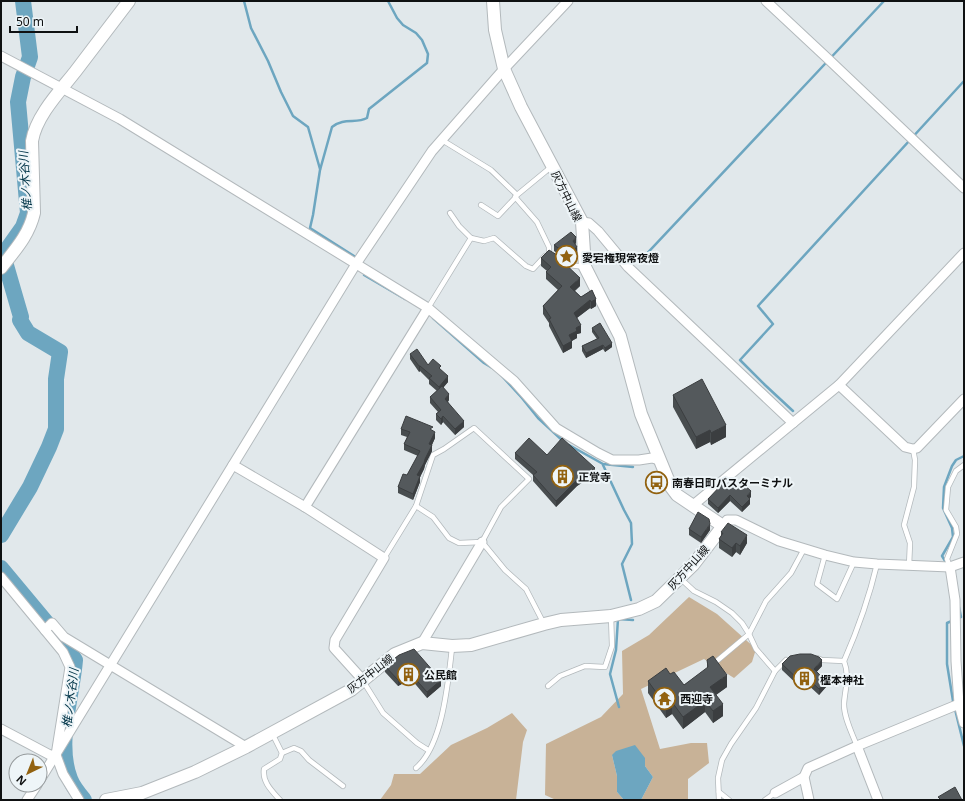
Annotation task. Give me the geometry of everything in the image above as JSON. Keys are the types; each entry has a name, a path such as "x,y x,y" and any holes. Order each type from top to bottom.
{"main road":[{"path":"1,268 28,232 34,213 31,155 33,132 37,123 129,1"},
{"name":"灰方中山線","path":"106,800 144,797 246,747 351,690 362,679 395,654 422,643 452,646 471,645 561,620 611,616 639,609 656,601 693,565 723,526 692,506 674,492 659,460 641,414 620,336 584,267 582,222 521,107 504,69 495,30 493,1"}],"street":[{"path":"48,768 356,264 432,151 504,69 568,1"},
{"path":"766,1 964,188"},
{"path":"1,56 120,119 428,308 514,381 556,428 612,460 639,460 652,458 659,460"},
{"path":"582,222 589,223 598,231 628,266 793,423"},
{"path":"692,506 839,385 964,253"},
{"path":"305,507 428,308"},
{"path":"839,385 905,447 913,449 917,448 964,399"},
{"path":"234,465 305,507 384,558 335,640 334,648 362,679"},
{"path":"723,526 727,520 736,520 779,541 854,562 950,567 964,562"},
{"path":"422,643 482,542"},
{"path":"950,567 955,600 956,661 959,704 964,722"},
{"path":"1,577 63,652 70,667 56,755 63,774 79,800"},
{"path":"45,630 52,623 64,636 246,747"},
{"path":"809,800 804,777 808,768 959,704"},
{"path":"1,729 50,755 56,755"},
{"path":"857,746 878,800"},
{"path":"774,793 804,777"}],"lane":[{"path":"442,140 491,170 516,196 537,222 550,252 560,262 568,265 584,267"},
{"path":"481,204 498,216 516,196 552,166"},
{"path":"450,213 459,226 471,238 484,240 494,238 526,266 532,269 550,252"},
{"path":"428,308 471,238"},
{"path":"384,558 416,506 434,455 474,428 529,479 501,507 482,542"},
{"path":"909,566 910,543 904,525 914,487 915,460 913,449"},
{"path":"950,567 947,559 957,534 956,527 946,510 948,487 956,471 964,464"},
{"path":"416,506 433,517 449,538 460,544 482,542"},
{"path":"482,542 505,570 526,589 544,624"},
{"path":"718,660 749,634 766,601 791,573 804,549"},
{"path":"825,555 818,584 837,599 854,562"},
{"path":"857,746 847,720 844,705 848,670 844,661 857,631 867,602 877,564"},
{"path":"680,577 694,591 716,602 732,613 742,623 756,649 775,670"},
{"path":"548,686 560,676 585,666 605,667 612,646 611,616"},
{"path":"416,768 424,762 428,750 435,740 448,682 452,646"},
{"path":"812,656 822,660 844,661"},
{"path":"719,800 718,778 722,760 731,744 756,708 775,670 788,659 794,657"},
{"path":"362,679 383,713 428,750"},
{"path":"272,733 282,753 280,759 264,769 263,775 269,787 280,800"},
{"path":"282,753 294,748 301,751 309,760 343,786"},
{"path":"719,792 729,800"},
{"path":"765,800 774,793"}],"shaded area":[{"path":"689,597 717,614 756,649 752,662 734,678 704,659 641,689 660,749 691,743 707,743 709,763 688,779 688,800 641,800 653,777 645,766 612,755 617,776 617,792 624,800 556,800 545,795 546,744 601,717 623,694 622,651 649,635"},
{"path":"512,713 527,730 523,742 516,800 380,800 391,785 394,774 420,774 451,745 487,728"}],"water":[{"path":"635,745 645,758 645,766 653,777 641,800 624,800 617,792 617,776 612,755 616,751"}],"building":[{"path":"571,232 576,237 573,241 577,247 567,254 554,245"},
{"path":"549,250 560,257 559,258 580,278 570,287 581,297 592,290 596,299 591,302 590,300 574,313 581,325 576,328 577,331 569,335 572,341 563,346 549,319 551,318 543,306 562,286 546,272 551,267 541,258"},
{"path":"600,323 612,343 605,348 603,345 586,353 582,346 599,338 592,328"},
{"path":"417,349 428,365 433,359 441,366 439,368 448,376 439,387 429,378 432,376 419,366 410,354"},
{"path":"702,379 726,425 711,433 710,430 696,437 673,395"},
{"path":"442,386 449,394 445,399 464,421 455,429 443,416 441,419 436,414 441,410 430,397"},
{"path":"406,416 433,427 430,429 435,432 429,444 432,445 417,475 420,476 413,494 398,487 403,474 407,475 420,451 404,444 410,432 401,429"},
{"name":"正覚寺","path":"529,438 547,455 562,438 595,468 577,480 556,501 533,475 537,472 515,453"},
{"path":"724,482 729,487 733,482 738,486 742,483 751,491 747,496 750,499 742,507 730,495 718,508 708,499"},
{"path":"698,512 709,519 710,524 701,537 689,529"},
{"path":"728,523 747,535 740,546 736,543 732,548 719,539 723,533 721,532"},
{"name":"公民館","path":"414,649 441,680 427,692 411,674 398,680 385,666 399,655"},
{"name":"樫本神社","path":"811,654 822,660 814,669 826,681 819,689 806,677 801,682 782,664 790,656"},
{"path":"713,656 727,675 710,687 723,704 713,711 705,701 683,717 672,702 666,706 648,681 666,668 670,674 674,672 684,685 708,667 707,660"},
{"path":"955,787 962,800 939,800 940,799 938,797"}],"waterway":[{"name":"椎ノ木谷川","path":"1,535 30,487 56,429 56,379 60,352 28,333 20,320 21,317 3,255 23,227 28,213 18,102 23,77 30,57 23,1"},
{"path":"244,1 251,28 293,116 308,127 320,169"},
{"path":"354,256 310,228 320,170 332,127 341,122 359,121 367,118 369,109 427,63 428,54 422,40 416,33 403,25 397,18 388,1"},
{"path":"639,262 884,1"},
{"path":"793,411 740,360 773,324 758,306 964,81"},
{"path":"364,275 405,299"},
{"path":"433,318 484,363 494,369"},
{"path":"501,375 538,418 563,441"},
{"path":"569,445 603,464 633,467"},
{"path":"947,564 942,556 953,537 952,528 943,508 944,487 952,466 956,460 964,456"},
{"path":"603,465 631,523 632,544 622,564 631,600"},
{"name":"椎ノ木谷川","path":"1,568 61,640 75,660 66,720 64,750 70,779 74,788 84,800"},
{"path":"958,618 961,617 959,607"},
{"path":"619,707 610,674 616,650 618,619 633,620"},
{"path":"954,620 947,623 947,664 953,701 964,746"}],"place":[{"name":"愛宕権現常夜燈","path":"566,257"},
{"name":"正覚寺","path":"563,476"},
{"name":"南春日町バスターミナル","path":"656,482"},
{"name":"公民館","path":"409,674"},
{"name":"樫本神社","path":"805,679"},
{"name":"西迎寺","path":"665,698"}]}
